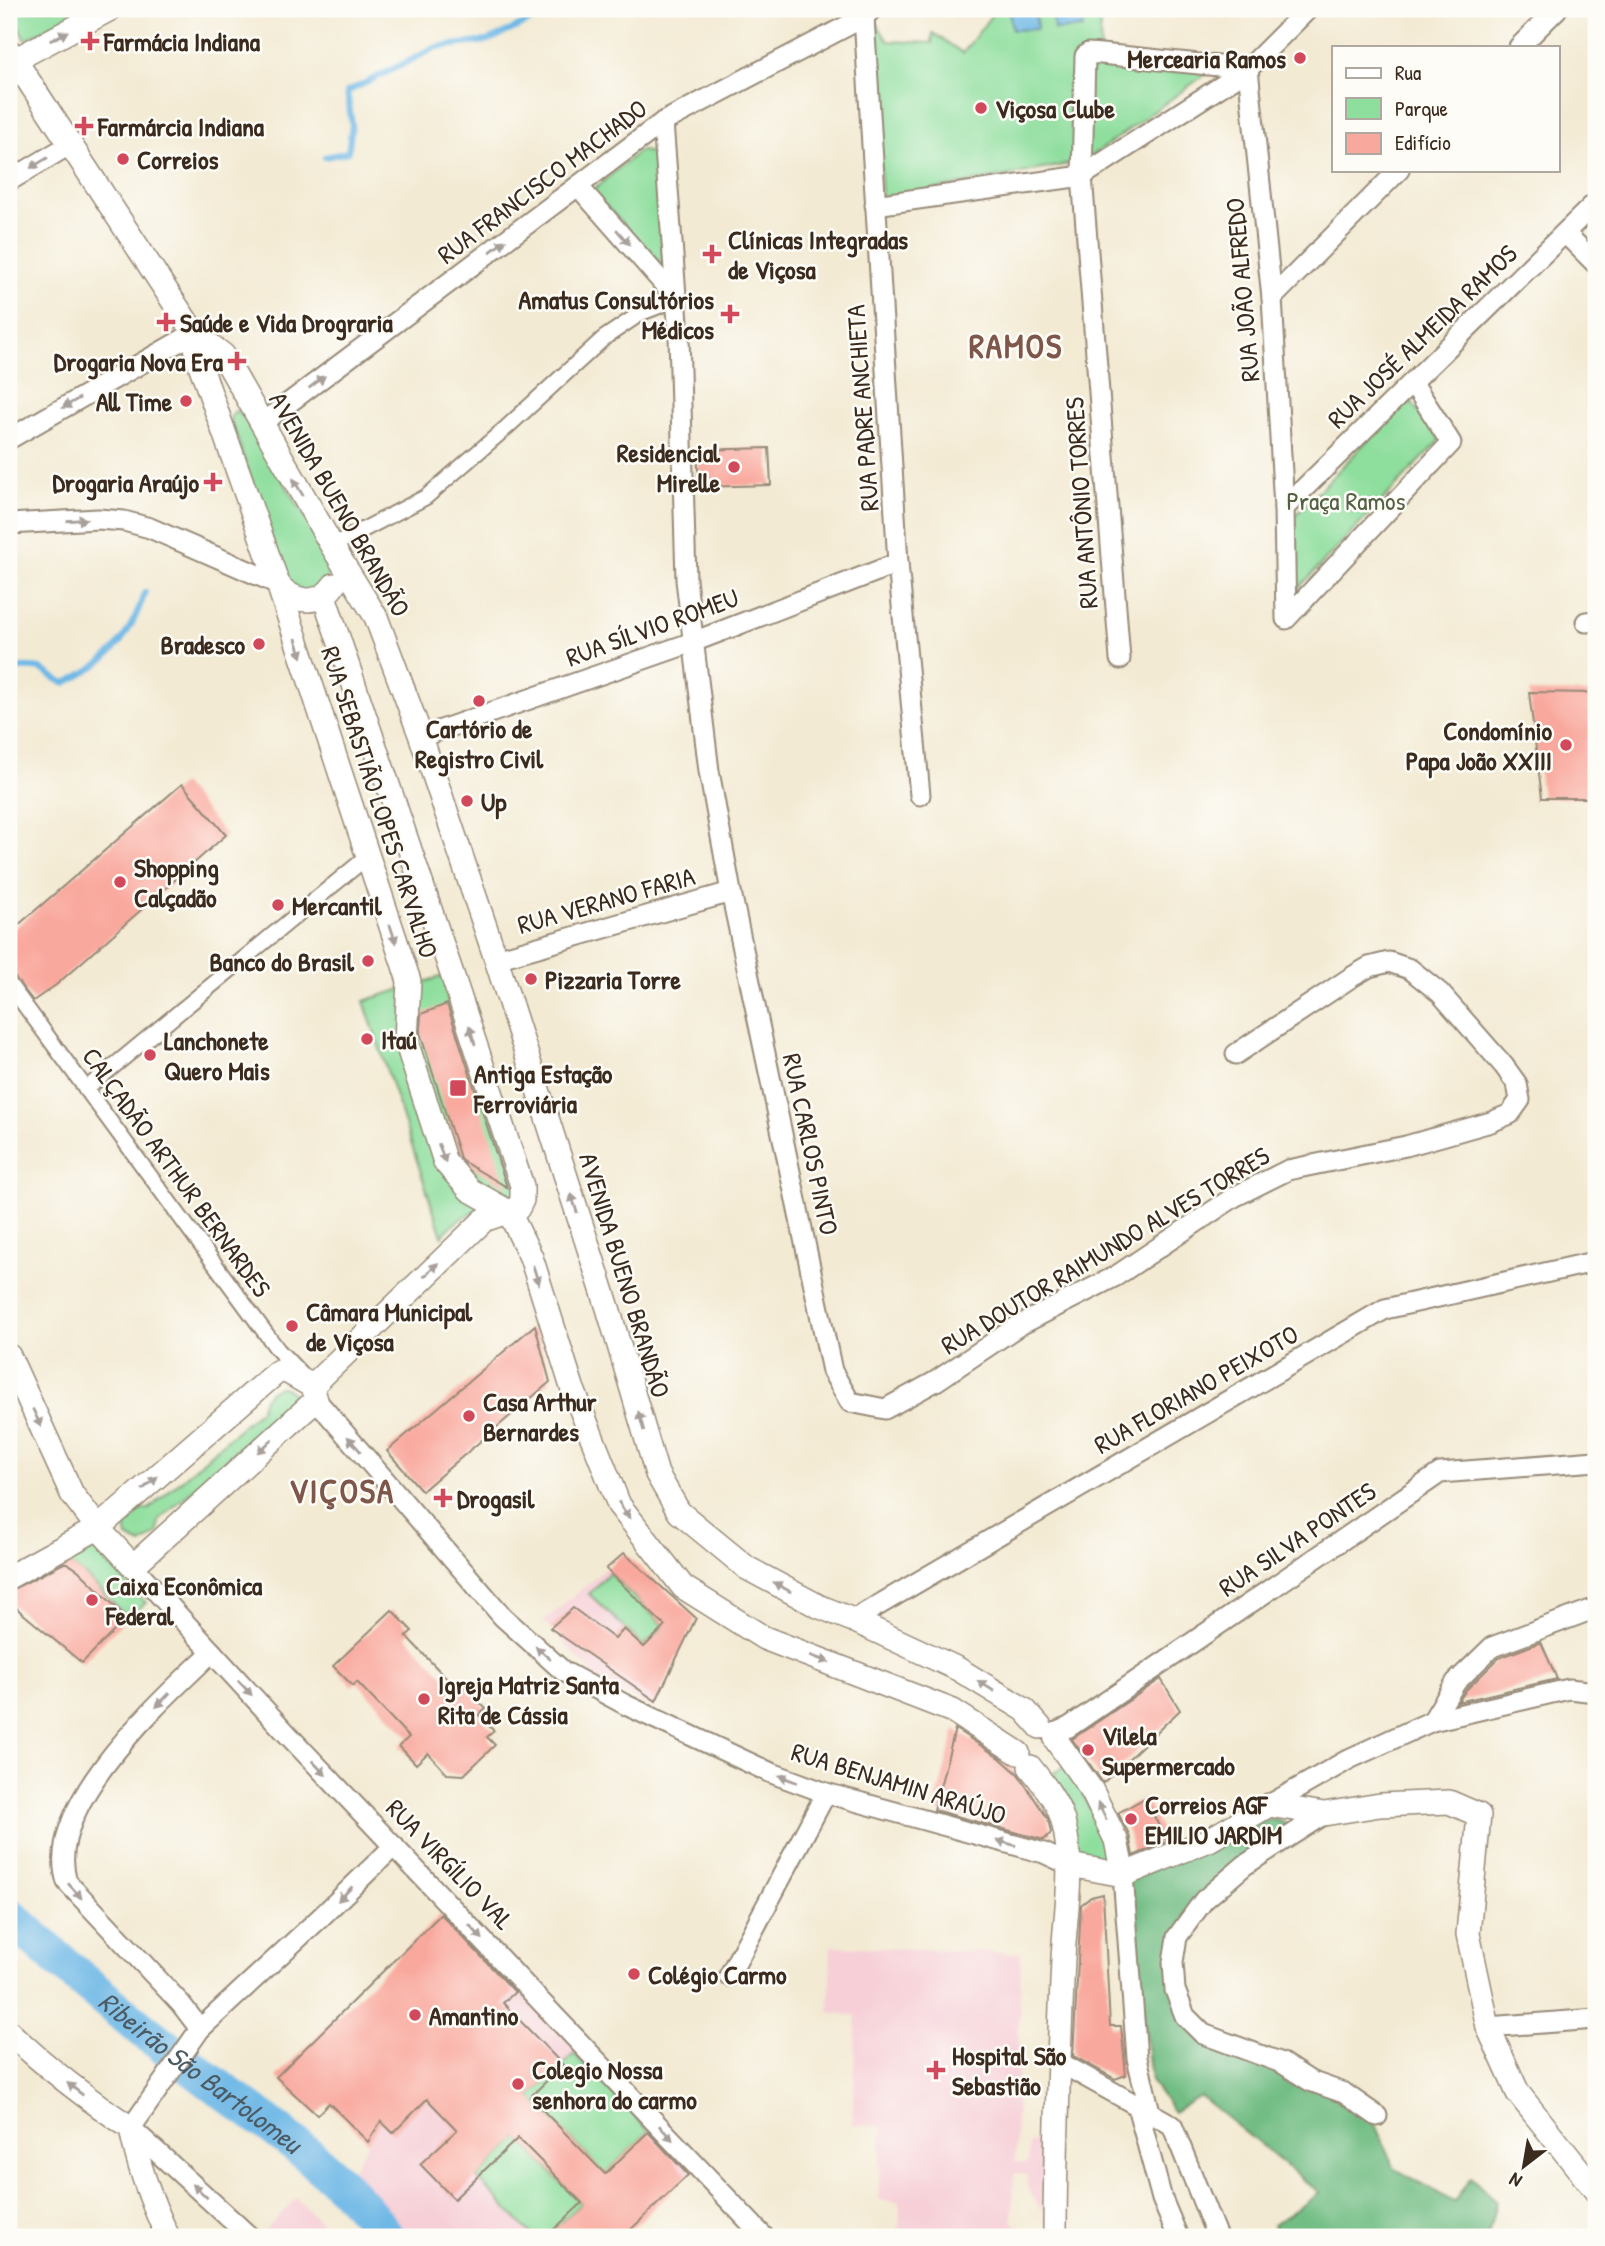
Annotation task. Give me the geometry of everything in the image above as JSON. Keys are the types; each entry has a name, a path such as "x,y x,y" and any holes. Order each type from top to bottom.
{"street":[{"path":"11,58 110,9"},
{"path":"875,205 1082,176 1248,69 1308,9"},
{"path":"1521,46 1558,9"},
{"name":"RUA FRANCISCO MACHADO","path":"257,416 663,122 868,13"},
{"name":"RUA PADRE ANCHIETA","path":"868,13 875,205 898,563 920,796"},
{"name":"RUA ANTÔNIO TORRES","path":"1120,659 1082,176 1086,54 1248,69"},
{"name":"AVENIDA BUENO BRANDÃO","path":"11,58 194,333 223,355 335,551 376,617 421,737 496,959 608,1308 657,1474 678,1512 747,1567 818,1606 958,1669 1025,1710 1049,1734 1092,1791 1116,1840 1123,1875"},
{"name":"RUA JOÃO ALFREDO","path":"1248,69 1272,298 1284,508 1286,619 1451,443 1413,383"},
{"name":"RUA CARLOS PINTO","path":"663,122 677,299 686,580 709,771 731,892 832,1371 850,1402"},
{"path":"9,181 69,145"},
{"path":"1272,298 1397,172"},
{"path":"9,524 98,519 124,521 150,528 278,584 293,598 303,600 324,596 338,579 335,551 426,497 604,338 641,313 677,299 578,186"},
{"name":"RUA JOSÉ ALMEIDA RAMOS","path":"1284,508 1596,202"},
{"path":"1564,233 1596,264"},
{"path":"9,439 194,333"},
{"name":"RUA SEBASTIÃO LOPES CARVALHO","path":"194,333 198,359 278,584 409,981 406,1041 444,1162 470,1190 509,1212"},
{"path":"219,418 228,403 236,400 241,400 257,416"},
{"name":"RUA SÍLVIO ROMEU","path":"421,737 693,642 898,563"},
{"path":"133,1566 314,1393 484,1220 518,1208 522,1200 522,1186 324,596"},
{"path":"86,1089 366,857"},
{"name":"RUA VERANO FARIA","path":"496,959 731,892"},
{"name":"RUA DOUTOR RAIMUNDO ALVES TORRES","path":"850,1402 885,1409 936,1381 1018,1326 1116,1276 1234,1197 1288,1170 1406,1146 1510,1114 1520,1100 1517,1084 1504,1066 1440,993 1410,969 1389,962 1369,967 1350,978 1236,1054"},
{"name":"CALÇADÃO ARTHUR BERNARDES","path":"9,984 278,1350 314,1393"},
{"path":"509,1212 531,1257 572,1387 619,1505 683,1587 764,1638 953,1710 1024,1760 1042,1767 1054,1760 1057,1747 1049,1734 1026,1730 1017,1746 1024,1760 1041,1781 1062,1818 1070,1865 1063,1943 1055,2237"},
{"name":"RUA FLORIANO PEIXOTO","path":"852,1619 1385,1309 1589,1263"},
{"name":"RUA VIRGÍLIO VAL","path":"9,1356 72,1494 98,1528 764,2237"},
{"path":"9,1577 98,1528 277,1372 286,1371 314,1393"},
{"name":"RUA BENJAMIN ARAÚJO","path":"314,1393 503,1617 563,1671 769,1772 826,1793 1044,1853 1070,1865"},
{"name":"RUA SILVA PONTES","path":"1049,1734 1069,1727 1440,1473 1596,1461"},
{"path":"1432,1721 1456,1682 1492,1647 1596,1608"},
{"path":"200,2029 181,2004 67,1882 63,1853 67,1833 84,1795 103,1767 141,1723 212,1652"},
{"path":"1070,1865 1123,1875 1209,1840 1351,1758 1432,1721 1569,1689 1596,1692"},
{"path":"729,1976 826,1793"},
{"path":"1269,1805 1324,1814 1380,1805 1449,1802 1479,1815 1468,1934 1488,2027 1518,2093 1596,2191"},
{"path":"1324,1814 1245,1865 1204,1900 1177,1937 1173,1962 1175,1990 1185,2016 1203,2034 1282,2063 1310,2081 1344,2093 1377,2116"},
{"path":"168,2237 136,2159 131,2128 200,2029 394,1846"},
{"path":"1123,1875 1143,2109 1162,2199 1178,2237"},
{"path":"1488,2027 1596,2019"},
{"path":"9,2032 62,2079 131,2128 250,2237"},
{"path":"1059,2062 1172,2125 1217,2237"}],"shaded area":[{"path":"624,1553 696,1618 653,1708 599,1681 544,1621"},
{"name":"Hospital São Sebastião","path":"831,1946 1021,1953 1015,2162 1028,2163 1029,2144 1046,2131 1042,2212 1027,2186 1027,2175 1014,2173 1012,2221 1024,2237 899,2237 900,2202 878,2200 882,2127 853,2124 856,2016 829,2012"},
{"name":"Colegio Nossa senhora do carmo","path":"518,1989 697,2166 623,2237 408,2237 370,2194 353,2169 381,2121"},
{"path":"296,2198 335,2237 259,2237"}],"green space":[{"path":"23,9 84,9 25,40 12,15"},
{"name":"Viçosa Clube","path":"996,9 1099,9 1101,55 1214,68 1085,161 882,199 872,16 888,41 932,43 933,33 963,53"},
{"path":"640,150 654,154 664,267 592,191"},
{"name":"Praça Ramos","path":"1408,398 1440,440 1294,593 1293,518"},
{"path":"236,410 245,418 328,555 329,570 326,579 306,594 285,578 230,418"},
{"path":"450,974 520,1198 468,1215 442,1236 364,1001"},
{"path":"283,1387 293,1394 295,1399 295,1406 284,1419 269,1421 159,1520 158,1533 141,1544 127,1537 124,1521 136,1511 149,1509 260,1410 270,1391"},
{"path":"94,1549 146,1603 127,1618 86,1576 77,1569 60,1563"},
{"path":"609,1573 664,1626 644,1646 589,1594"},
{"path":"1069,1765 1119,1870 1078,1860 1043,1778"},
{"path":"1270,1818 1296,1827 1173,1935 1180,2017 1340,2098 1374,2122 1394,2168 1454,2202 1471,2177 1496,2202 1488,2235 1490,2237 1278,2237 1273,2225 1320,2193 1200,2096 1174,2112 1151,2081 1128,1881"},
{"path":"574,2054 649,2131 605,2174 530,2097"},
{"path":"518,2138 581,2203 546,2237 534,2237 477,2178"}],"water":[{"path":"1009,9 1035,9 1037,29 1012,30"},
{"path":"1052,9 1081,9 1083,28 1054,30"}],"building":[{"name":"Residencial Mirelle","path":"769,448 771,485 699,487 697,450"},
{"name":"Condomínio Papa João XXIII","path":"1529,692 1596,693 1596,798 1542,798"},
{"name":"Shopping Calçadão","path":"182,784 226,835 56,985 33,1001 9,970 9,933"},
{"name":"Antiga Estação Ferroviária","path":"447,1004 507,1187 460,1158 420,1033 421,1014"},
{"name":"Casa Arthur Bernardes","path":"535,1325 550,1382 422,1491 387,1451"},
{"path":"624,1553 696,1618 656,1701 550,1628 573,1608 615,1639 624,1629 644,1647 665,1626 606,1569"},
{"path":"64,1563 78,1570 127,1618 82,1663 9,1602 9,1591"},
{"name":"Igreja Matriz Santa Rita de Cássia","path":"392,1610 412,1631 406,1636 456,1688 461,1683 486,1709 479,1715 494,1731 487,1737 495,1745 464,1775 447,1774 428,1753 416,1764 399,1746 409,1737 357,1682 353,1686 333,1666"},
{"path":"1541,1642 1557,1679 1458,1702 1466,1690 1499,1658"},
{"path":"1161,1679 1180,1710 1103,1783 1072,1739"},
{"path":"955,1729 1000,1758 1018,1774 1048,1819 1051,1833 1044,1840 934,1810"},
{"path":"1145,1798 1167,1842 1133,1856 1129,1834 1118,1813"},
{"path":"1103,1894 1110,2026 1121,2026 1126,2075 1115,2079 1073,2056 1081,1905 1091,1897"},
{"path":"441,1914 515,1992 503,2003 563,2065 530,2097 605,2174 648,2132 688,2175 623,2237 546,2237 582,2203 518,2138 454,2199 420,2164 457,2130 427,2099 393,2133 381,2121 368,2142 329,2103 317,2115 276,2077"}],"waterway":[{"path":"325,157 348,152 352,125 347,92 437,47 487,41 556,9"},
{"path":"19,668 37,668 65,683 81,675 116,647 132,622 145,592"},
{"name":"Ribeirão São Bartolomeu","path":"9,1915 128,2017 301,2149 348,2191 386,2237"}],"place":[{"name":"Farmácia Indiana","path":"90,41"},
{"name":"Mercearia Ramos","path":"1300,58"},
{"name":"Viçosa Clube","path":"981,108"},
{"name":"Farmárcia Indiana","path":"84,126"},
{"name":"Correios","path":"123,159"},
{"name":"Clínicas Integradas de Viçosa","path":"712,254"},
{"name":"Amatus Consultórios Médicos","path":"730,314"},
{"name":"Saúde e Vida Drograria","path":"166,322"},
{"name":"Drogaria Nova Era","path":"237,361"},
{"name":"All Time","path":"186,401"},
{"name":"Residencial Mirelle","path":"734,467"},
{"name":"Drogaria Araújo","path":"213,482"},
{"name":"Bradesco","path":"259,644"},
{"name":"Cartório de Registro Civil","path":"479,701"},
{"name":"Condomínio Papa João XXIII","path":"1566,745"},
{"name":"Up","path":"467,801"},
{"name":"Shopping Calçadão","path":"120,882"},
{"name":"Mercantil","path":"278,905"},
{"name":"Banco do Brasil","path":"368,961"},
{"name":"Pizzaria Torre","path":"531,979"},
{"name":"Itaú","path":"367,1039"},
{"name":"Lanchonete Quero Mais","path":"150,1055"},
{"name":"Antiga Estação Ferroviária","path":"458,1088"},
{"name":"Câmara Municipal de Viçosa","path":"292,1326"},
{"name":"Casa Arthur Bernardes","path":"469,1416"},
{"name":"Drogasil","path":"443,1498"},
{"name":"Caixa Econômica Federal","path":"92,1600"},
{"name":"Igreja Matriz Santa Rita de Cássia","path":"424,1699"},
{"name":"Vilela Supermercado","path":"1088,1750"},
{"name":"Correios AGF EMILIO JARDIM","path":"1131,1819"},
{"name":"Colégio Carmo","path":"634,1974"},
{"name":"Amantino","path":"415,2015"},
{"name":"Hospital São Sebastião","path":"936,2070"},
{"name":"Colegio Nossa senhora do carmo","path":"518,2084"}],"district":[{"name":"RAMOS","path":"1016,346"},
{"name":"VIÇOSA","path":"342,1491"}]}
